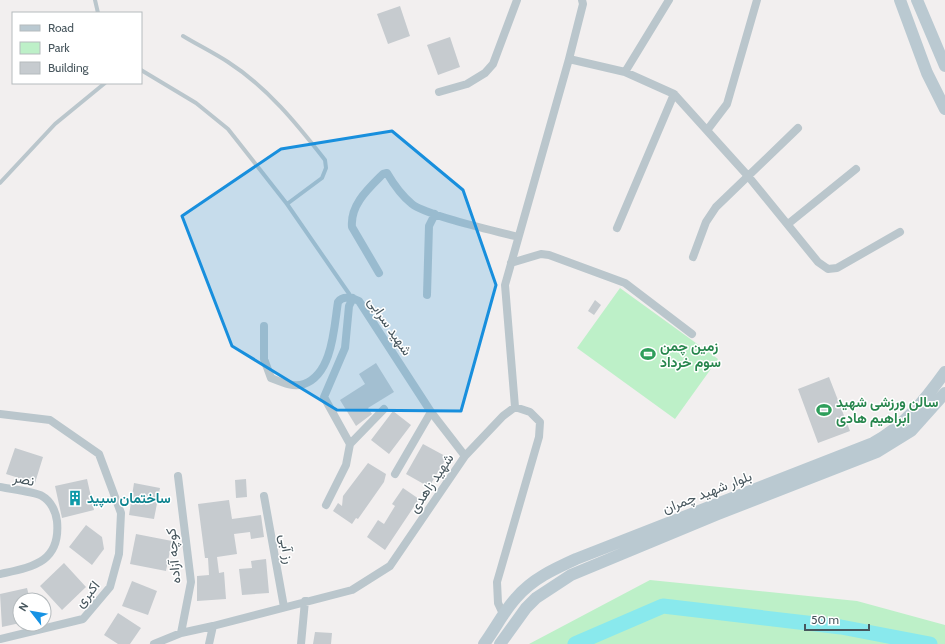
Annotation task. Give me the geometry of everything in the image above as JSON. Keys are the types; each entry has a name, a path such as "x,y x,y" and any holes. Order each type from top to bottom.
{"main road":[{"path":"900,0 926,73 945,109"},
{"path":"917,0 945,66"},
{"name":"بلوار شهید چمران","path":"484,644 515,598 529,585 559,566 873,443 888,435 909,416 945,372"},
{"name":"بلوار شهید چمران","path":"500,644 536,598 571,575 718,514 877,452 911,431 945,393"},
{"path":"504,616 515,623"}],"street":[{"path":"439,92 468,84 485,73 493,64 517,0"},
{"path":"504,616 498,603 497,582 539,437 540,422 530,412 515,408 505,285 570,59 584,4 582,0"},
{"path":"626,72 669,0"},
{"path":"708,129 727,104 757,0"},
{"path":"570,59 626,72 674,94 708,129 818,262 828,269 837,268 900,232"},
{"path":"617,228 674,94"},
{"path":"693,257 706,222 716,207 798,128"},
{"path":"788,224 856,169"},
{"path":"379,273 352,227 351,219 352,213 359,201 380,177 387,173 398,190 413,205 435,214 518,237"},
{"path":"427,294 429,226 435,214"},
{"path":"511,263 541,254 549,255 625,283 692,334"},
{"path":"264,326 264,359 271,378 288,385 304,384 317,375 330,355 338,302 341,298 352,298"},
{"name":"شهید سرابی","path":"350,444 324,397 345,348 348,306 352,298 359,301 431,412 465,456"},
{"name":"شهید زاهدی","path":"154,644 181,633 352,590 390,566 465,456 503,416 515,408"},
{"path":"326,505 346,465 350,444 384,410"},
{"path":"395,474 431,412"},
{"name":"اکبری","path":"0,414 50,420 99,454 110,480 121,513 119,554 110,587 83,619 0,639"},
{"name":"کوچه آزاده","path":"178,476 191,582 181,633"},
{"name":"نصر","path":"0,487 42,496 55,510 58,531 53,549 46,558 34,567 0,574"},
{"name":"رز آبی","path":"264,496 284,607"},
{"path":"301,644 305,601"},
{"path":"209,644 213,626"}],"lane":[{"path":"95,0 98,12"},
{"path":"183,36 229,63 270,96 290,117 324,160 326,168 322,178 287,204"},
{"path":"142,71 196,103 228,129 287,204 352,298"},
{"path":"0,183 55,124 104,84"}],"highlighted area":[{"path":"392,131 463,190 496,285 461,411 337,410 232,346 182,216 281,149"}],"green space":[{"name":"زمین چمن سوم خرداد","path":"620,288 718,359 675,419 577,348"},
{"path":"650,580 857,601 945,625 945,644 529,644"}],"building":[{"path":"400,6 410,36 388,44 377,14"},
{"path":"450,37 460,67 438,75 427,45"},
{"path":"595,300 601,305 594,315 588,311"},
{"path":"376,363 394,392 368,408 372,414 356,426 340,400 365,384 359,374"},
{"name":"سالن ورزشی شهید ابراهیم هادی","path":"829,377 850,431 818,443 798,389"},
{"path":"393,411 411,425 389,454 371,440"},
{"path":"423,444 447,457 429,487 406,474"},
{"path":"15,448 43,457 35,483 6,474"},
{"path":"368,463 386,474 384,482 358,519 356,518 352,524 333,511 338,503 342,506 343,496"},
{"name":"ساختمان سپید","path":"87,479 94,510 62,518 55,486"},
{"path":"246,479 247,497 236,498 235,480"},
{"path":"134,483 160,488 154,519 129,515"},
{"path":"403,488 419,499 385,550 367,537 378,520 384,524 395,506 392,504"},
{"path":"229,500 232,519 261,515 264,537 251,539 250,532 234,534 237,554 217,557 219,573 224,572 226,599 197,601 197,576 209,575 208,558 205,558 198,504"},
{"path":"86,525 102,537 104,549 92,565 69,547"},
{"path":"136,534 172,541 166,571 130,564"},
{"path":"266,559 269,593 242,595 239,569 252,568 251,561"},
{"path":"64,563 86,587 62,610 52,599 52,592 46,592 40,586"},
{"path":"132,581 157,591 148,615 122,606"},
{"path":"27,588 28,592 12,592 12,625 2,627 0,594"},
{"path":"118,613 141,628 130,644 118,644 104,635"},
{"path":"315,632 332,633 331,644 313,644"}],"waterway":[{"path":"575,644 663,606 841,627 930,644"}],"place":[{"name":"زمین چمن سوم خرداد","path":"648,354"},
{"name":"سالن ورزشی شهید ابراهیم هادی","path":"824,410"},
{"name":"ساختمان سپید","path":"75,498"}]}
